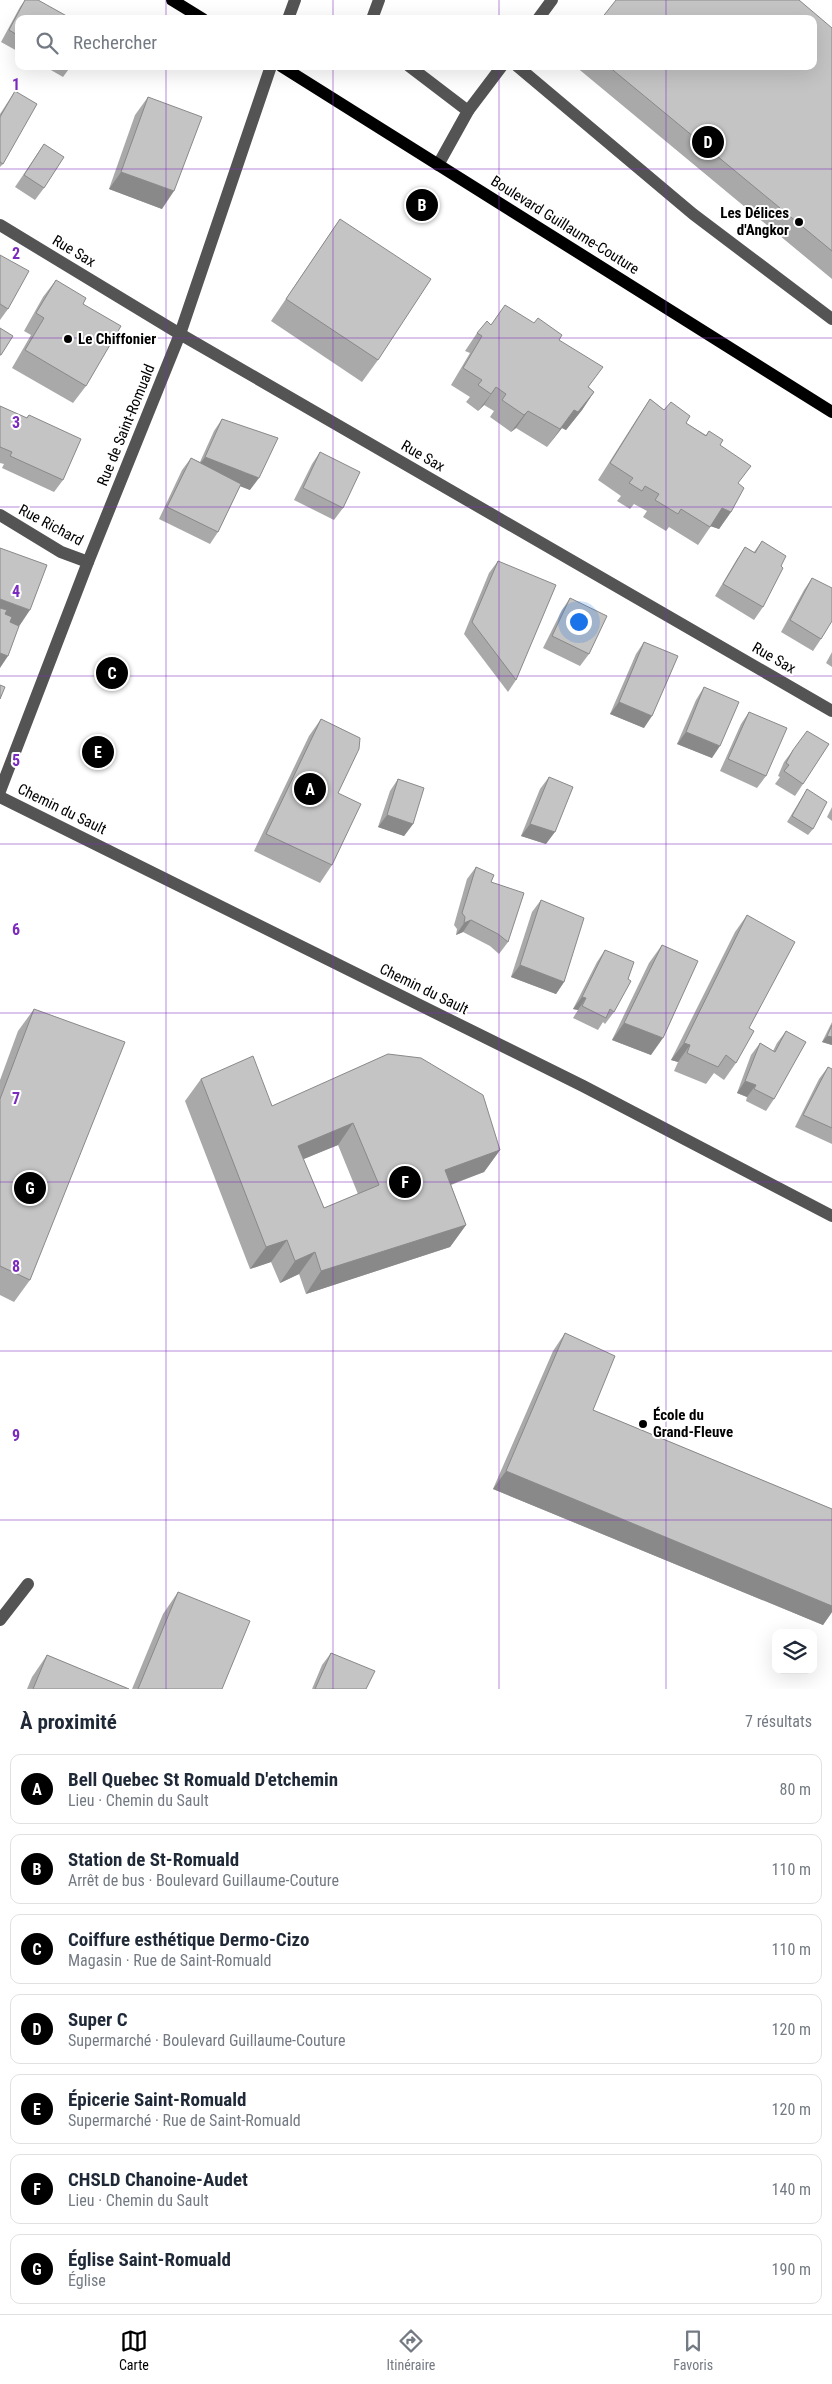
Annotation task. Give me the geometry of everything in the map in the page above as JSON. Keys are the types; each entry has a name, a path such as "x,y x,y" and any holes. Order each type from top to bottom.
{"main road":[{"path":"172,0 196,15"},
{"name":"Boulevard Guillaume-Couture","path":"287,70 832,412"}],"street":[{"path":"289,15 295,0"},
{"path":"373,15 379,0"},
{"path":"541,15 552,0"},
{"name":"Rue de Saint-Romuald","path":"0,791 88,562 180,334 269,70"},
{"path":"414,70 468,111"},
{"path":"438,165 468,111 499,70"},
{"path":"522,70 693,214 832,319"},
{"name":"Rue Sax","path":"0,225 180,334 832,711"},
{"name":"Rue Richard","path":"0,515 61,552 88,562"},
{"name":"Chemin du Sault","path":"0,797 583,1086 832,1216"},
{"path":"0,1620 28,1584"}],"building":[{"path":"25,0 38,0 65,15 17,15"},
{"path":"616,0 799,0 817,15 604,15"},
{"path":"817,15 832,28 832,251 613,70 817,70"},
{"path":"15,19 15,34 9,30"},
{"path":"15,91 37,104 3,164 0,162 0,117"},
{"path":"148,97 202,117 174,191 121,172"},
{"path":"44,144 64,157 44,188 24,175"},
{"path":"340,219 431,279 378,360 286,299"},
{"path":"0,255 29,271 8,309 0,304"},
{"path":"56,280 86,298 83,304 121,326 86,386 25,350 44,318 36,313"},
{"path":"505,305 534,323 538,318 562,335 559,340 603,367 588,387 594,392 578,412 574,410 560,429 528,411 524,415 502,400 506,394 496,387 491,394 478,385 482,380 463,368 482,336 477,333 487,321 491,325"},
{"path":"0,328 13,336 1,355 0,355"},
{"path":"650,399 664,410 671,402 690,416 686,423 706,436 709,431 723,440 720,445 751,466 738,483 744,488 731,512 722,508 710,527 681,509 678,514 655,500 659,494 645,486 642,491 629,483 633,478 610,463"},
{"path":"0,406 27,418 29,415 81,439 63,480 10,456 12,452 0,447"},
{"path":"222,419 278,438 259,478 205,457"},
{"path":"320,452 360,472 343,508 303,488"},
{"path":"191,458 241,484 218,532 167,507"},
{"path":"762,541 786,556 781,566 783,568 763,607 723,584 745,547 755,553"},
{"path":"0,548 47,565 30,610 0,599"},
{"path":"498,561 556,585 516,680 472,622"},
{"path":"812,578 832,588 832,621 821,639 790,620"},
{"path":"570,598 607,616 589,654 552,636"},
{"path":"0,608 7,610 5,614 12,617 10,622 19,626 8,656 0,653"},
{"path":"644,642 678,656 652,716 619,702"},
{"path":"0,685 5,687 0,699"},
{"path":"704,687 739,702 720,746 686,732"},
{"path":"749,712 787,728 766,776 728,759"},
{"path":"321,719 360,738 359,749 338,793 361,804 332,865 266,834"},
{"path":"807,731 829,744 803,784 784,771 789,765 786,763 793,750"},
{"path":"549,777 573,787 555,832 530,824"},
{"path":"398,779 424,788 413,824 387,815"},
{"path":"807,789 827,802 813,829 792,816"},
{"path":"476,867 494,875 491,882 524,893 508,942 498,934 471,920 464,923 465,917 462,913"},
{"path":"541,900 584,918 564,982 520,965"},
{"path":"747,915 795,942 749,1028 754,1031 736,1063 726,1055 718,1067 687,1053 690,1045 684,1043"},
{"path":"662,945 698,961 663,1038 624,1023"},
{"path":"605,950 634,962 628,979 631,981 614,1012 610,1009 606,1018 582,1006 586,998 582,997"},
{"path":"34,1009 125,1042 30,1280 0,1266 0,1099"},
{"path":"832,1025 832,1037 827,1036"},
{"path":"786,1031 806,1042 774,1099 754,1089 756,1085 745,1081 760,1043 775,1052"},
{"path":"388,1054 421,1058 483,1095 500,1150 445,1170 466,1225 321,1271 315,1252 295,1261 287,1240 266,1247 201,1079 253,1056 272,1106","holes":["353,1123 379,1185 324,1208 298,1146"]},
{"path":"828,1067 832,1069 832,1128 803,1115"},
{"path":"565,1333 615,1356 593,1410 832,1509 832,1606 506,1471"},
{"path":"178,1592 250,1621 222,1689 138,1689"},
{"path":"331,1653 375,1671 366,1689 315,1689"},
{"path":"47,1655 129,1689 33,1689"}],"place":[{"name":"Super C","path":"708,142"},
{"name":"Station de St-Romuald","path":"422,205"},
{"name":"Les Délices d'Angkor","path":"799,222"},
{"name":"Le Chiffonier","path":"68,339"},
{"name":"Coiffure esthétique Dermo-Cizo","path":"112,673"},
{"name":"Épicerie Saint-Romuald","path":"98,752"},
{"name":"Bell Quebec St Romuald D'etchemin","path":"310,789"},
{"name":"CHSLD Chanoine-Audet","path":"405,1182"},
{"name":"Église Saint-Romuald","path":"30,1188"},
{"name":"École du Grand-Fleuve","path":"643,1424"}]}
